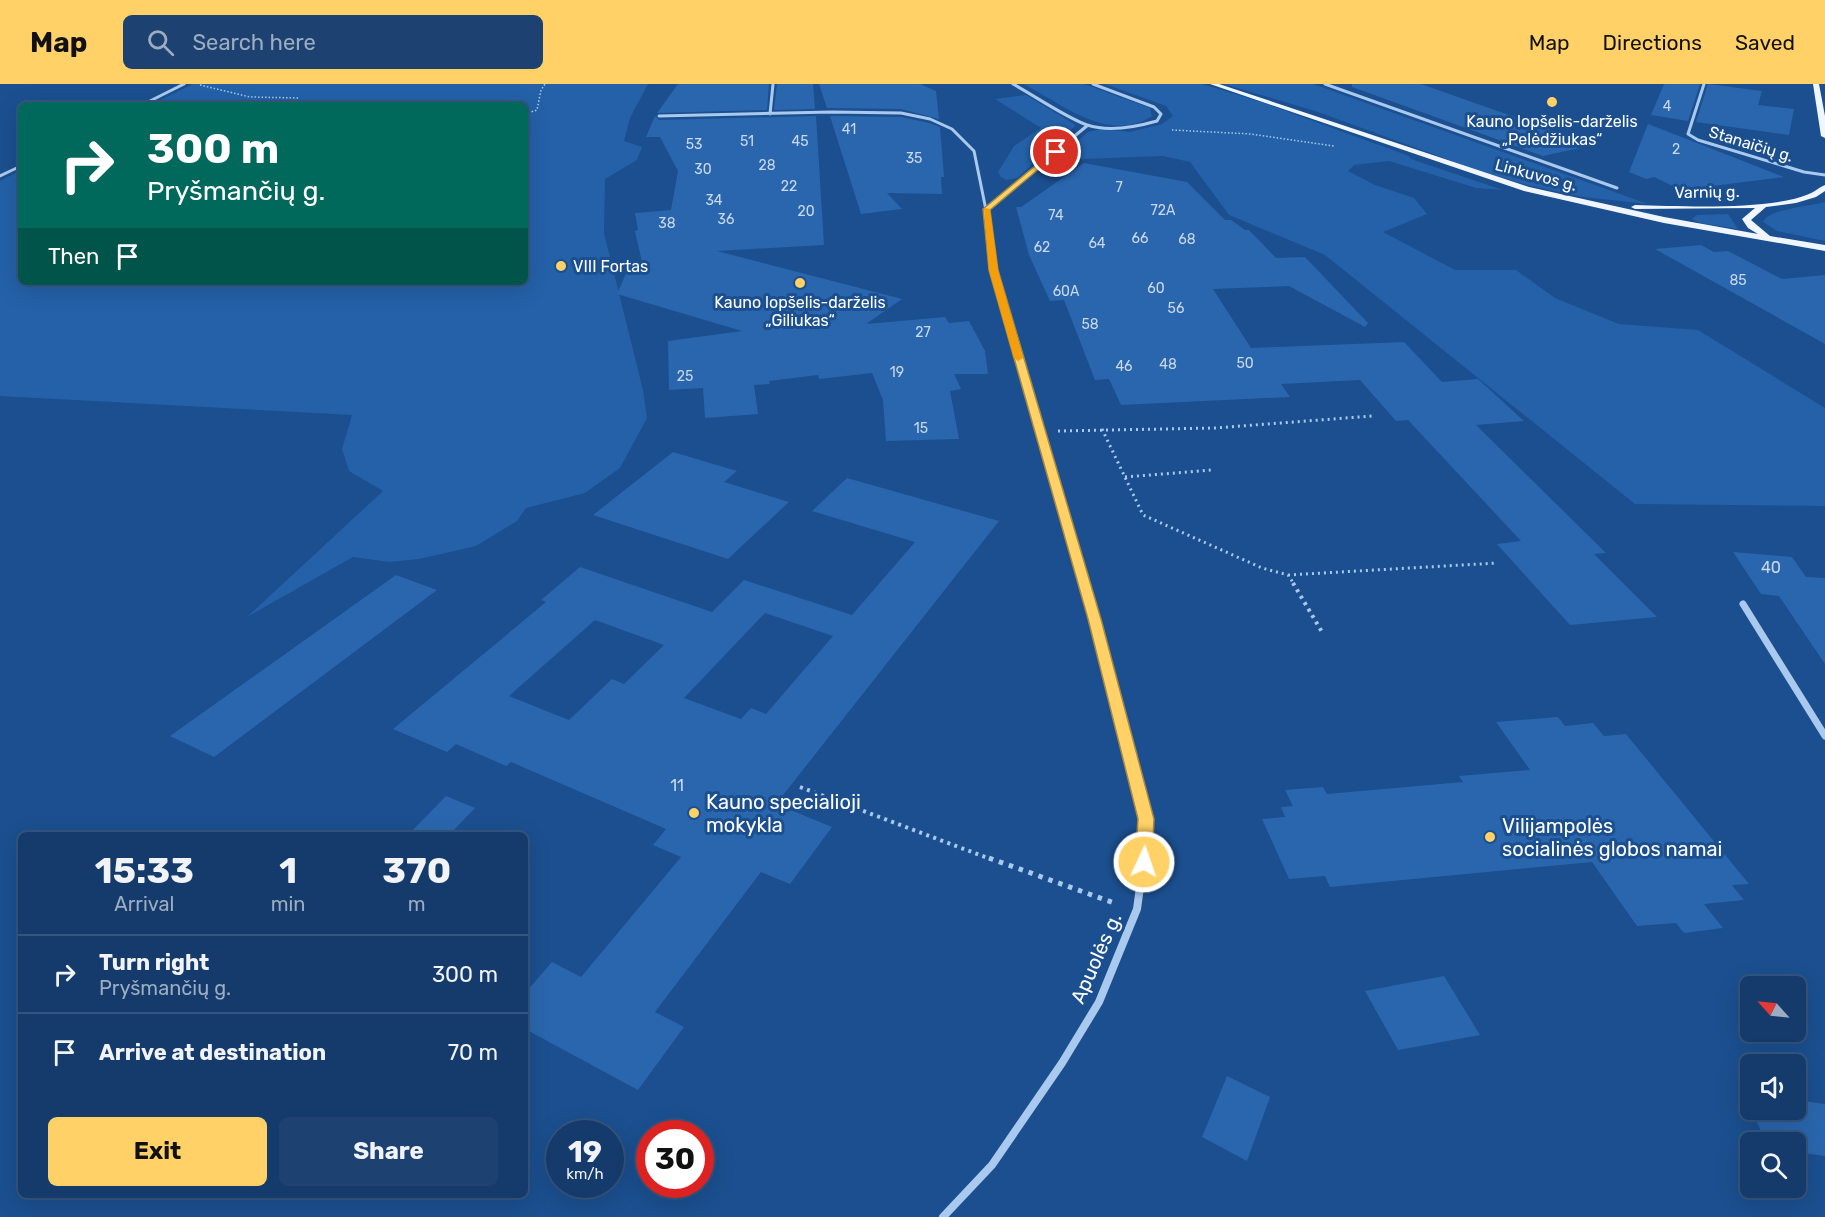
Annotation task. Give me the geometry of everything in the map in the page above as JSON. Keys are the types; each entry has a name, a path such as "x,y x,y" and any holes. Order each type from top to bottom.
{"main road":[{"name":"Linkuvos g.","path":"1214,84 1498,181 1586,203 1825,248"},
{"path":"1816,84 1825,136"},
{"name":"Varnių g.","path":"1586,203 1677,208 1763,206 1809,199 1822,192 1825,187"},
{"path":"1809,199 1825,198"},
{"path":"1763,206 1746,219 1750,226 1780,241"}],"street":[{"path":"148,102 184,84"},
{"path":"770,114 773,84"},
{"path":"1013,84 1088,125 1114,128 1141,126 1157,121 1161,114 1154,106 1093,84"},
{"path":"1325,84 1617,189"},
{"name":"Stanaičių g.","path":"1704,84 1688,134 1698,140 1804,172 1825,175"},
{"name":"Apuolės g.","path":"659,116 901,113 930,119 952,129 974,151 986,209 993,270 1095,619 1146,819 1144,862 1137,909 1099,1002 1062,1063 992,1166 943,1217"},
{"path":"986,209 1088,125"},
{"path":"0,176 18,167"},
{"path":"1743,604 1825,736"}],"path":[{"path":"528,113 537,110 541,90 545,84"},
{"path":"208,86 250,97 300,98"},
{"path":"1171,130 1251,134 1344,148"},
{"path":"1040,431 1215,429 1371,416"},
{"path":"1102,429 1143,515 1262,568 1288,575 1497,563"},
{"path":"1125,477 1212,470"},
{"path":"1288,575 1322,632"},
{"path":"800,787 1094,897 1137,909"}],"shaded area":[{"name":"VIII Fortas","path":"193,84 648,84 630,118 624,141 642,147 637,160 605,179 604,233 643,390 647,418 620,468 585,493 526,508 517,521 476,546 419,559 389,562 353,557 247,617 383,491 349,471 342,449 352,415 0,396 0,181 18,172 18,285 528,285 528,102 156,102"},
{"path":"1024,84 1084,84 1150,108 1152,116 1119,126 1102,123 1070,110"},
{"path":"1105,84 1202,84 1261,102 1409,156 1411,159 1503,190 1476,188 1389,161 1354,165 1348,171 1375,185 1414,198 1427,214 1383,232 1455,270 1516,270 1555,298 1619,324 1698,330 1825,408 1825,506 1635,504 1325,255 1229,215 1190,162 1163,156 1056,160 1088,132 1101,129 1130,132 1162,124 1173,116 1166,106"},
{"path":"1224,84 1313,84 1648,204 1583,197 1527,185 1477,170 1315,111"},
{"path":"1026,95 1075,126 1017,178 1006,180 998,172 1014,146 1041,128 995,99"},
{"path":"1825,202 1825,241 1777,231 1763,222 1781,211"},
{"path":"1728,214 1738,229 1700,223 1692,219 1697,215"}],"building":[{"path":"678,84 769,84 767,110 657,113"},
{"path":"777,84 813,84 815,109 774,110"},
{"path":"819,84 920,84 936,91 939,119 901,109 827,108"},
{"path":"1352,84 1421,84 1594,145 1543,156 1352,87"},
{"path":"1664,84 1700,84 1688,121 1651,115"},
{"path":"1708,84 1762,91 1758,105 1794,109 1789,135 1696,122"},
{"path":"655,116 659,120 816,116 824,245 717,251 902,299 866,324 945,317 949,323 969,321 985,351 988,374 954,374 961,389 950,391 959,439 886,441 883,400 872,373 819,379 818,375 754,385 758,414 705,418 703,388 669,390 668,341 742,331 617,294 627,271 644,271 635,231 638,230 635,213 671,210 678,171 660,137 646,137"},
{"path":"830,116 901,117 940,127 944,177 941,177 942,194 887,193 902,209 861,214"},
{"path":"1648,124 1784,177 1681,190 1654,177 1646,179 1629,172"},
{"path":"1084,163 1187,182 1225,220 1231,220 1245,230 1249,230 1276,258 1305,257 1368,323 1365,327 1289,286 1213,289 1251,348 1404,342 1442,382 1478,379 1524,421 1476,425 1606,553 1594,554 1657,617 1570,625 1497,544 1521,541 1408,420 1396,421 1360,380 1281,384 1290,397 1121,405 1109,379 1095,380 1064,300 1050,301 1029,255 1016,207 1021,207"},
{"path":"1701,245 1714,252 1728,251 1782,279 1825,275 1825,344 1655,249"},
{"path":"673,452 737,471 724,482 789,502 728,559 593,515"},
{"path":"847,478 999,521 776,804 832,827 790,884 761,872 655,1012 684,1027 638,1090 528,1031 528,990 552,962 581,977 681,857 653,845 666,829 511,762 506,766 456,744 447,752 393,729 546,602 541,600 580,567 712,612 744,580 852,615 915,542 812,511","holes":["765,613 833,636 766,714 751,708 741,719 684,698","595,620 664,645 624,684 612,679 569,720 509,696"]},
{"path":"1733,552 1792,557 1806,577 1825,578 1825,664 1779,596 1761,594"},
{"path":"396,575 437,590 214,757 170,736"},
{"name":"Vilijampolės socialinės globos namai","path":"1558,717 1565,726 1593,723 1604,736 1626,734 1749,884 1732,885 1744,900 1704,904 1723,928 1684,933 1676,923 1637,926 1592,862 1330,887 1325,876 1289,879 1262,819 1285,817 1281,807 1293,806 1285,790 1323,787 1327,794 1463,782 1459,776 1530,770 1496,722"},
{"path":"446,796 475,808 452,832 411,832"},
{"path":"1444,976 1480,1035 1398,1050 1365,991"},
{"path":"1227,1076 1270,1097 1247,1161 1202,1137"},
{"path":"1806,1101 1825,1104 1825,1156 1806,1153 1806,1132 1761,1132 1756,1120 1806,1120"}],"slow traffic":[{"path":"986,209 993,270 1018,358"}],"place":[{"name":"Kauno lopšelis-darželis „Pelėdžiukas“","path":"1552,102"},
{"name":"VIII Fortas","path":"561,266"},
{"name":"Kauno lopšelis-darželis „Giliukas“","path":"800,283"},
{"name":"Kauno specialioji mokykla","path":"694,813"},
{"name":"Vilijampolės socialinės globos namai","path":"1490,837"}],"route":[{"path":"1056,152 986,209 993,270 1095,619 1146,819 1144,862"}]}
